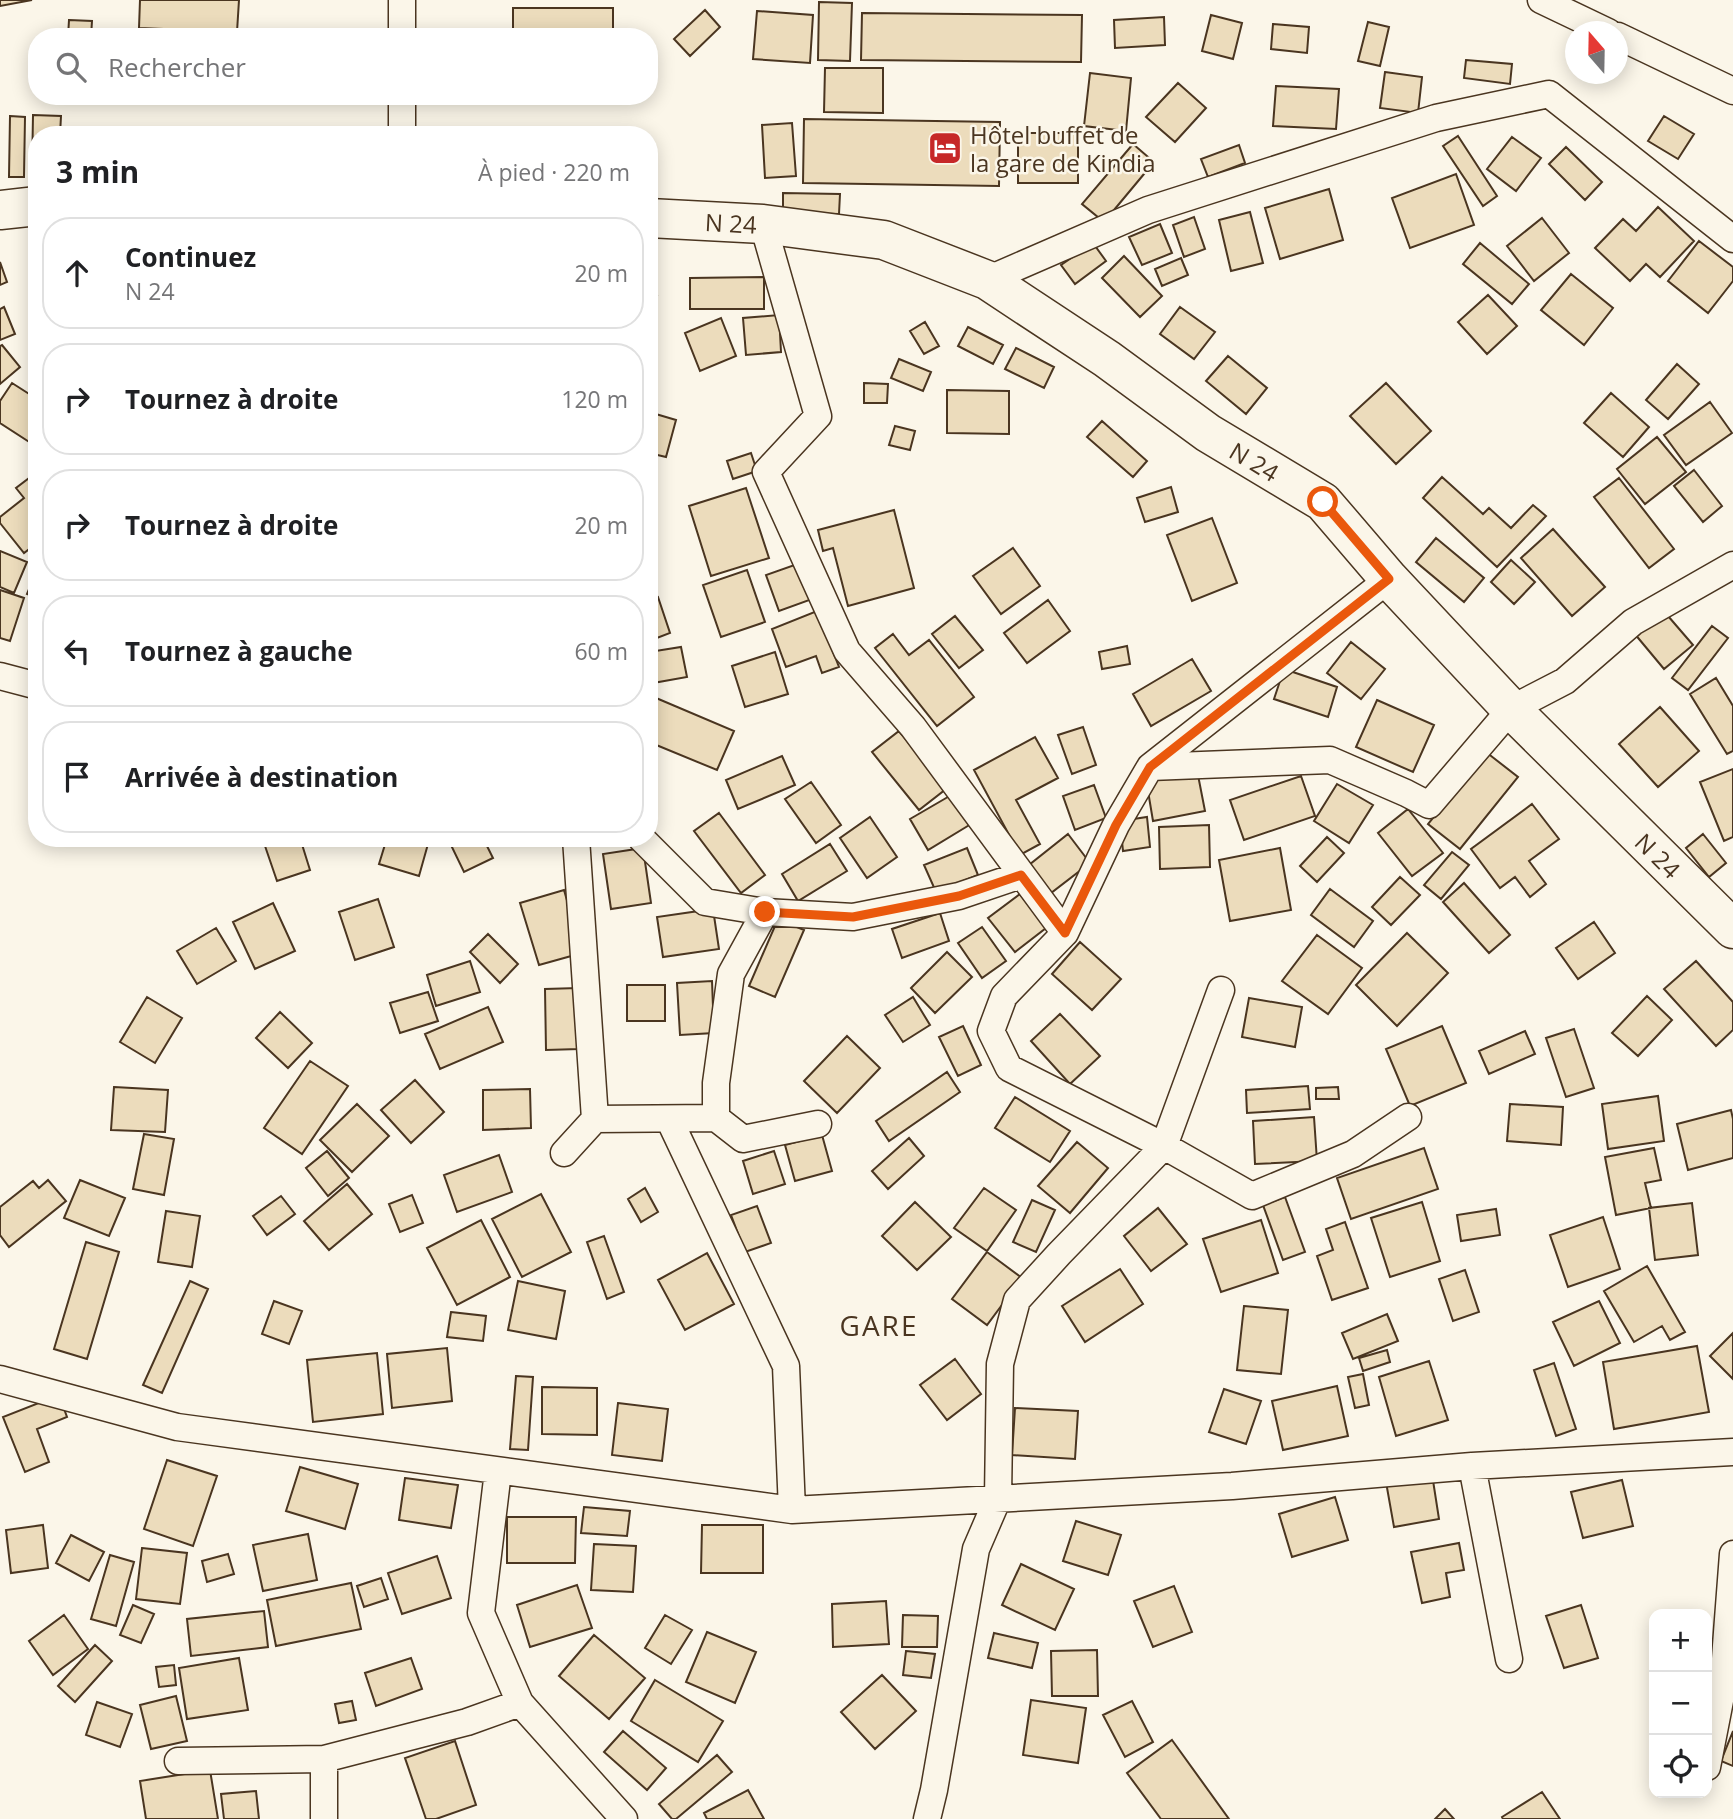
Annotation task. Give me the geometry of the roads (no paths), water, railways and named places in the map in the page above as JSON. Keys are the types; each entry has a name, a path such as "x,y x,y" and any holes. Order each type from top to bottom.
{"main road":[{"path":"0,210 28,207"},
{"name":"N 24","path":"658,218 763,224 884,240 987,280 1107,359 1208,433 1323,502 1389,579 1511,709 1733,929"}],"street":[{"path":"402,0 402,28"},
{"path":"1541,0 1585,21"},
{"path":"1628,41 1733,91"},
{"path":"987,280 1148,210 1436,118 1549,94 1733,239"},
{"path":"402,105 402,126"},
{"path":"763,224 818,415 766,471 847,651 914,727 1065,933"},
{"path":"1150,767 1330,760 1429,805 1511,709 1565,681 1633,622 1733,565"},
{"path":"1389,579 1150,767 1116,825 1065,933 1004,996 991,1031 1009,1068 1164,1146 1252,1196 1353,1154 1408,1117"},
{"path":"0,676 28,683"},
{"path":"577,847 596,1119"},
{"path":"650,847 705,902 765,912 853,917 959,896 1021,875"},
{"path":"716,1118 716,1083 731,974 765,912"},
{"path":"927,1819 976,1549 998,1498 1000,1364 1017,1300 1164,1146 1220,990"},
{"path":"564,1153 596,1119 716,1118 743,1139 818,1124"},
{"path":"669,1119 786,1366 792,1510"},
{"path":"0,1380 177,1426 792,1510 1232,1486 1472,1466 1733,1452"},
{"path":"1472,1466 1509,1658"},
{"path":"498,1471 481,1613 520,1703 624,1819"},
{"path":"1712,1741 1723,1685 1733,1555"},
{"path":"178,1761 324,1759 467,1722 520,1703"},
{"path":"324,1759 324,1819"}],"place":[{"name":"Hôtel buffet de la gare de Kindia","path":"945,148"}],"district":[{"name":"GARE","path":"879,1325"}]}
